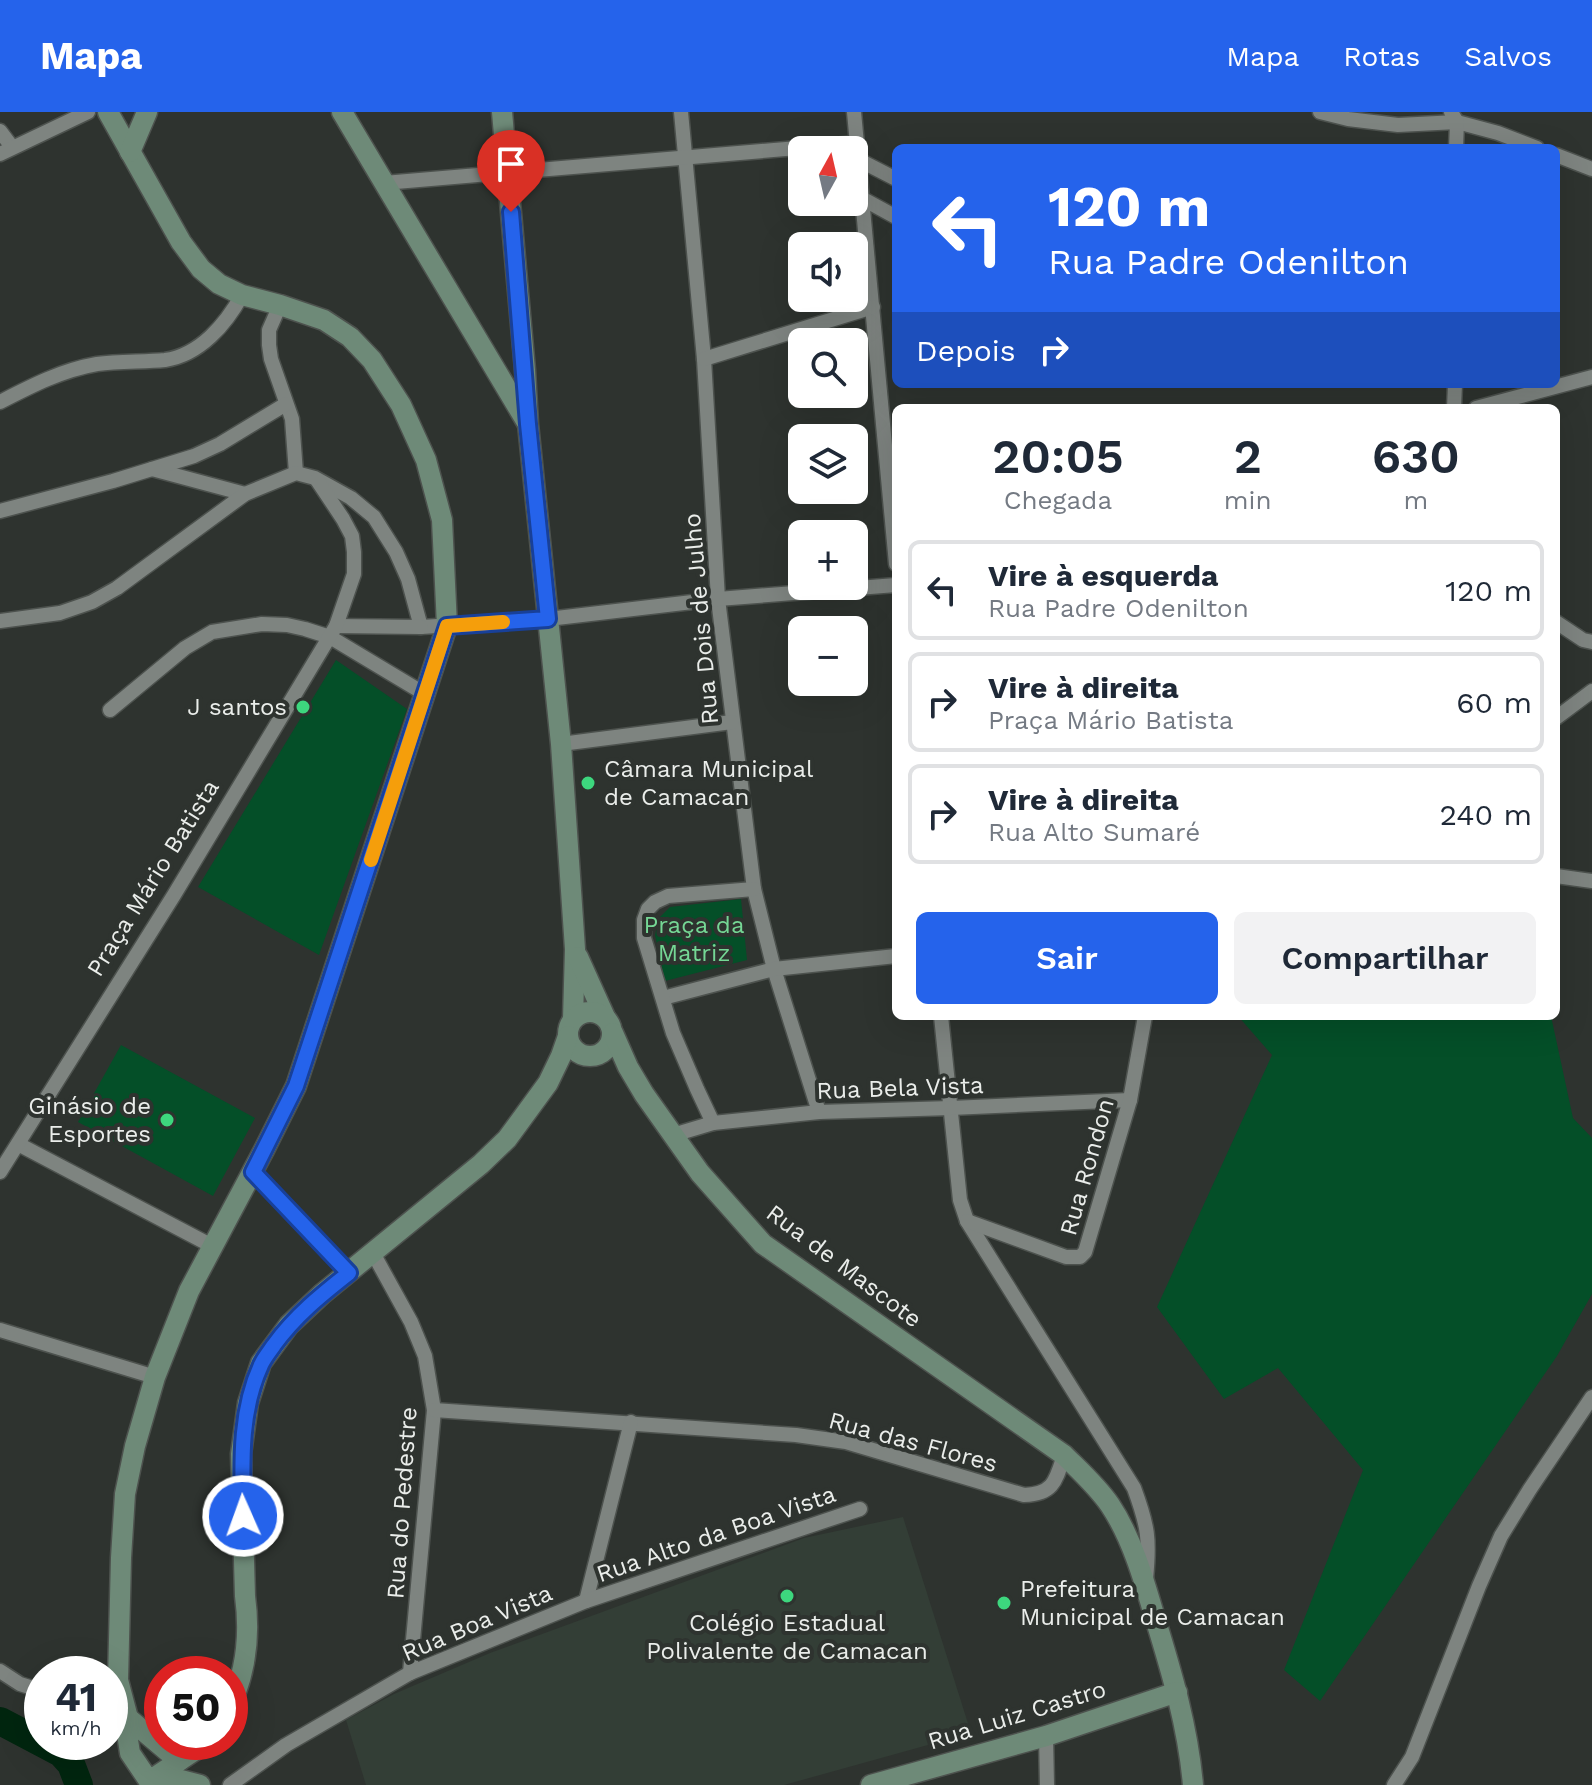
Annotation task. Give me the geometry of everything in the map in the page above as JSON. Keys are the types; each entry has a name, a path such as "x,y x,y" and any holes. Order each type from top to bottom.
{"main road":[{"path":"108,112 181,242 201,269 219,284 242,295 324,320 350,337 372,360 401,405 426,460 442,520 447,626 296,1086 189,1291 155,1377 125,1494 115,1656"},
{"path":"130,152 147,112"},
{"path":"342,112 528,424"},
{"path":"245,1656 248,1617 241,1454 248,1403 261,1363 289,1325 322,1294 481,1164 507,1139 548,1083 570,1028 580,1014 597,1013 609,1025 612,1041 607,1049 592,1057 583,1056 570,1044 570,1028 575,949 561,744 528,424 502,112"},
{"name":"Rua de Mascote","path":"575,949 628,1067 644,1094 700,1173 763,1244 1064,1455 1112,1507 1145,1585 1177,1692 1194,1784"},
{"name":"Rua Luiz Castro","path":"871,1785 1046,1736 1177,1692"},
{"path":"128,1718 179,1761 145,1783"},
{"path":"128,1740 130,1753 145,1783"},
{"path":"145,1783 177,1779 200,1785"}],"street":[{"path":"0,131 6,151 88,112"},
{"name":"Rua Dois de Julho","path":"681,112 704,359 718,599 754,889 774,969 819,1112"},
{"path":"854,112 856,136"},
{"path":"1320,112 1398,125 1454,117 1527,144"},
{"path":"1454,117 1456,144"},
{"path":"384,183 788,149"},
{"path":"1560,157 1592,169"},
{"path":"868,165 892,177"},
{"path":"868,202 892,215"},
{"path":"865,216 892,519"},
{"path":"0,402 63,373 98,364 169,359 182,355 202,345 221,326 242,295"},
{"path":"280,305 269,330 269,345 293,429 296,473"},
{"path":"704,359 873,307"},
{"path":"1560,386 1592,377"},
{"path":"1491,404 1551,388"},
{"path":"0,511 194,456 286,404"},
{"path":"150,468 245,494"},
{"path":"0,621 60,613 92,602 117,588 245,494 296,473 315,478 351,498 374,517 396,552 408,579 421,627"},
{"name":"Praça Mário Batista","path":"0,1172 174,895 333,632 354,574 354,552 352,536 315,478"},
{"path":"110,710 185,648 212,632 262,624 333,632 447,626 892,585"},
{"path":"1560,625 1583,640 1592,642"},
{"path":"333,632 425,694"},
{"path":"1560,715 1592,691"},
{"path":"561,744 732,722"},
{"path":"1560,877 1592,881"},
{"path":"713,1123 673,1033 644,938 644,920 655,902 668,896 754,889"},
{"path":"663,998 774,969 892,956"},
{"path":"941,1020 960,1200 967,1221 1134,1488 1149,1538 1145,1585"},
{"name":"Rua Rondon","path":"967,1221 1066,1257 1080,1257 1085,1252 1130,1100 1144,1020"},
{"name":"Rua Bela Vista","path":"673,1135 713,1123 819,1112 1130,1100"},
{"path":"18,1144 214,1247"},
{"path":"253,1172 349,1273"},
{"name":"Rua do Pedestre","path":"373,1253 411,1322 425,1356 434,1410 410,1673"},
{"path":"0,1330 155,1377"},
{"path":"1394,1785 1412,1757 1501,1536 1592,1397"},
{"path":"434,1410 631,1422"},
{"name":"Rua das Flores","path":"631,1422 846,1442 1024,1495 1044,1492 1054,1485 1064,1455"},
{"name":"Rua Boa Vista","path":"230,1785 297,1738 410,1673 586,1601 631,1422"},
{"name":"Rua Alto da Boa Vista","path":"586,1601 860,1509"},
{"path":"0,1671 24,1685"},
{"path":"1046,1736 1047,1785"}],"shaded area":[{"name":"Colégio Estadual Polivalente de Camacan","path":"903,1517 971,1733 784,1785 366,1785 346,1720 394,1694 490,1653 804,1538"}],"green space":[{"path":"336,660 407,709 319,955 198,887"},
{"name":"Praça da Matriz","path":"741,899 747,960 665,981 655,935 659,918 670,907"},
{"path":"1241,1020 1552,1020 1573,1118 1592,1138 1592,1294 1557,1356 1320,1701 1284,1670 1363,1470 1278,1368 1224,1399 1157,1307 1272,1055"},
{"name":"Ginásio de Esportes","path":"121,1045 255,1118 213,1196 78,1122"}],"waterway":[{"path":"0,1721 61,1753 71,1764 79,1785"}],"slow traffic":[{"path":"371,860 447,626 503,622"}],"place":[{"name":"J santos","path":"303,707"},
{"name":"Câmara Municipal de Camacan","path":"588,783"},
{"name":"Ginásio de Esportes","path":"167,1120"},
{"name":"Colégio Estadual Polivalente de Camacan","path":"787,1596"},
{"name":"Prefeitura Municipal de Camacan","path":"1004,1603"}],"route":[{"path":"243,1516 241,1454 248,1403 261,1363 289,1325 349,1273 253,1172 296,1086 447,626 548,619 511,212"}]}
